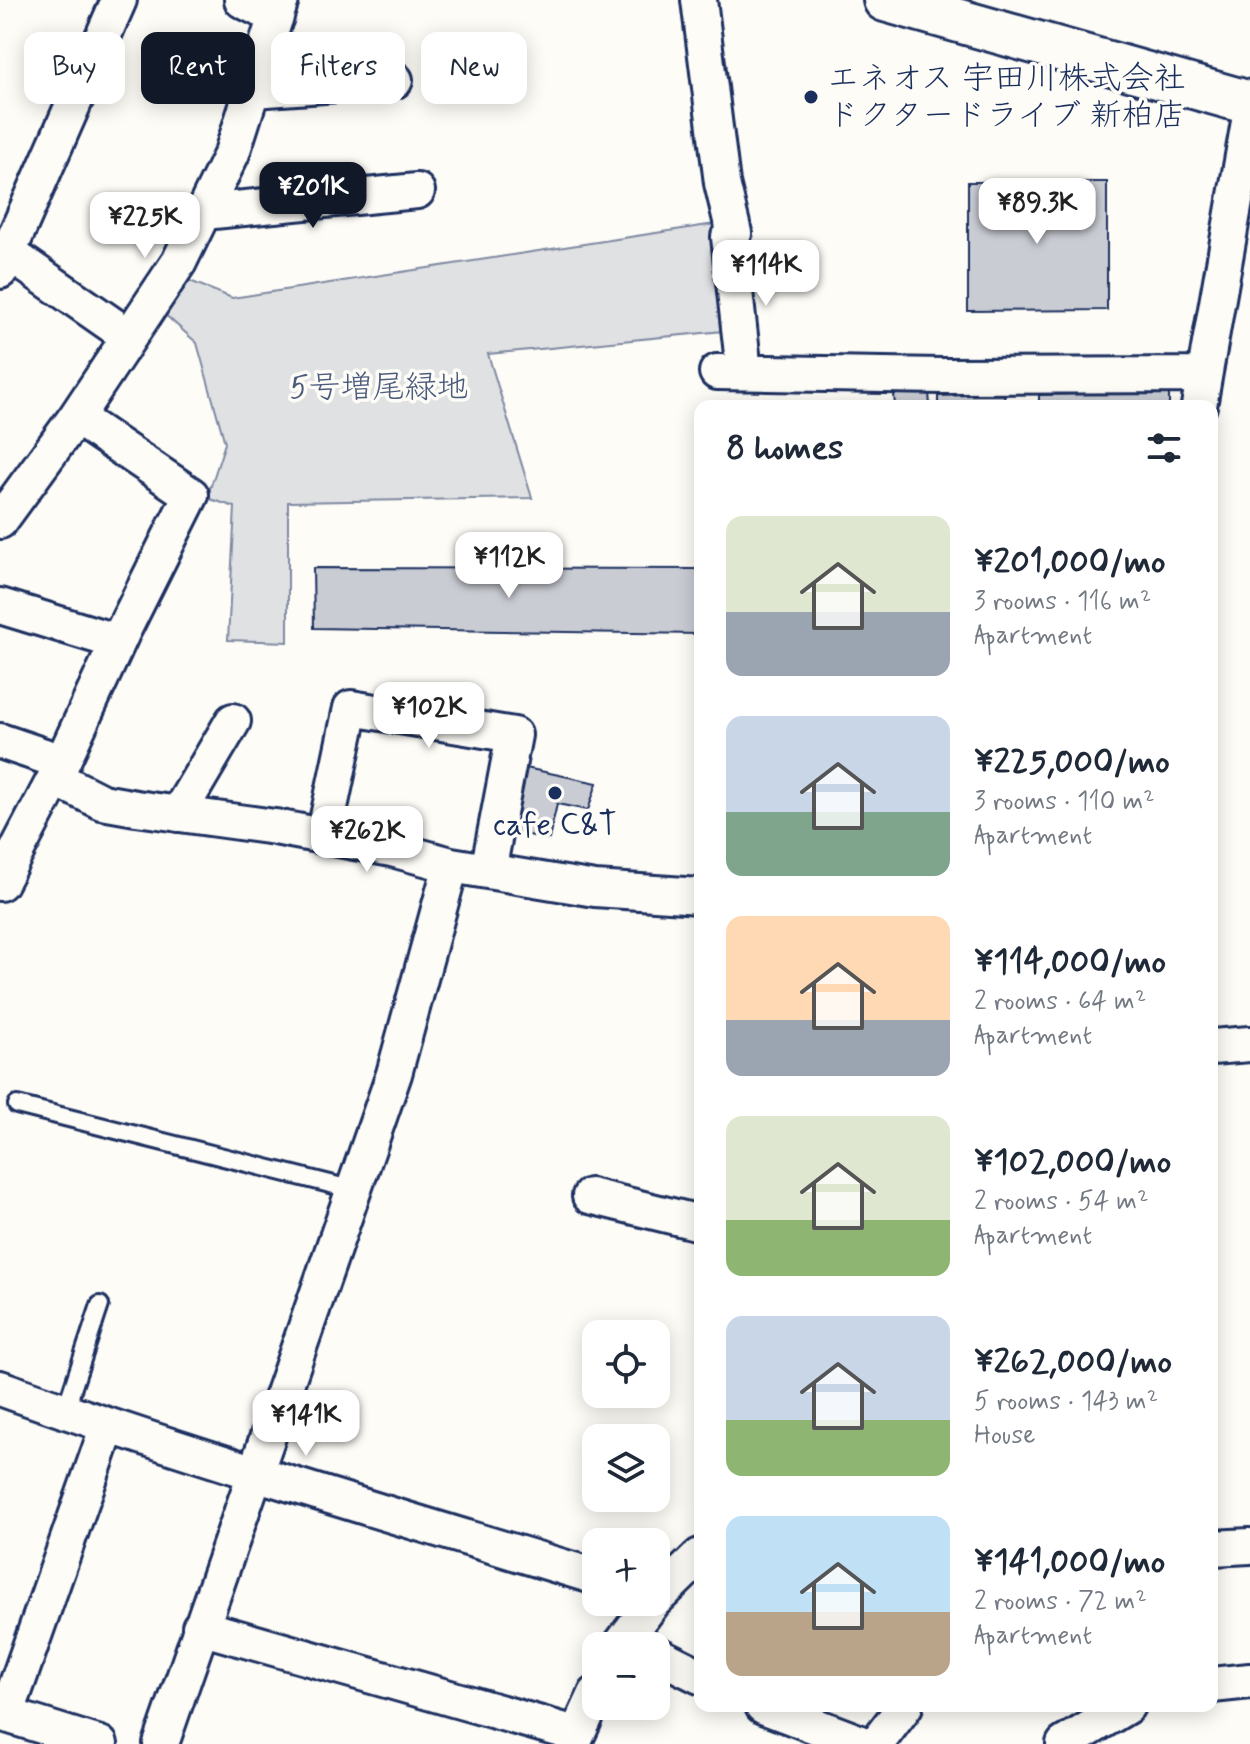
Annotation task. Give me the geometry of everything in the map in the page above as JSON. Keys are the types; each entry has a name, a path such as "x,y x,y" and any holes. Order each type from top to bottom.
{"street":[{"path":"119,0 3,257 128,336"},
{"path":"242,0 279,8 255,84"},
{"path":"699,0 722,183 734,233 729,237 730,372 873,391 1201,390 1250,116"},
{"path":"885,0 1250,103"},
{"path":"0,521 76,417 179,262 232,153 248,104"},
{"path":"204,212 417,191"},
{"path":"0,881 59,770 191,495 76,417"},
{"path":"0,606 118,642"},
{"path":"324,836 351,708 514,735 488,871"},
{"path":"178,814 233,721"},
{"path":"0,741 59,770 102,802 324,836 392,849 451,865 595,889 694,896"},
{"path":"161,1744 394,1074 451,865"},
{"path":"1218,1047 1250,1044"},
{"path":"590,1196 694,1222"},
{"path":"0,1388 253,1473 582,1573"},
{"path":"100,1744 3,1714 108,1426"},
{"path":"1218,1548 1250,1546"},
{"path":"670,1585 694,1562"},
{"path":"200,1627 574,1739 583,1720"},
{"path":"670,1661 694,1673"},
{"path":"1218,1684 1250,1681"},
{"path":"779,1712 863,1744"},
{"path":"876,1744 900,1712"},
{"path":"1064,1744 1117,1712"}],"lane":[{"path":"17,1105 354,1190"},
{"path":"65,1411 100,1305"}],"green space":[{"name":"5号増尾緑地","path":"715,224 723,331 488,354 532,498 288,502 288,642 228,640 235,507 207,498 225,443 197,343 161,311 185,279 232,298"}],"building":[{"path":"968,182 1107,182 1107,310 968,311"},
{"path":"929,392 930,400 894,400 894,394"},
{"path":"1169,392 1169,400 1039,400 1039,395"},
{"path":"1004,394 1004,400 938,400 938,396"},
{"path":"313,568 694,569 694,634 314,628"},
{"name":"cafe C&T","path":"521,767 597,783 588,810 557,804 549,839 508,831"}],"place":[{"name":"エネオス 宇田川株式会社 ドクタードライブ 新柏店","path":"811,97"},
{"name":"cafe C&T","path":"555,793"}]}
